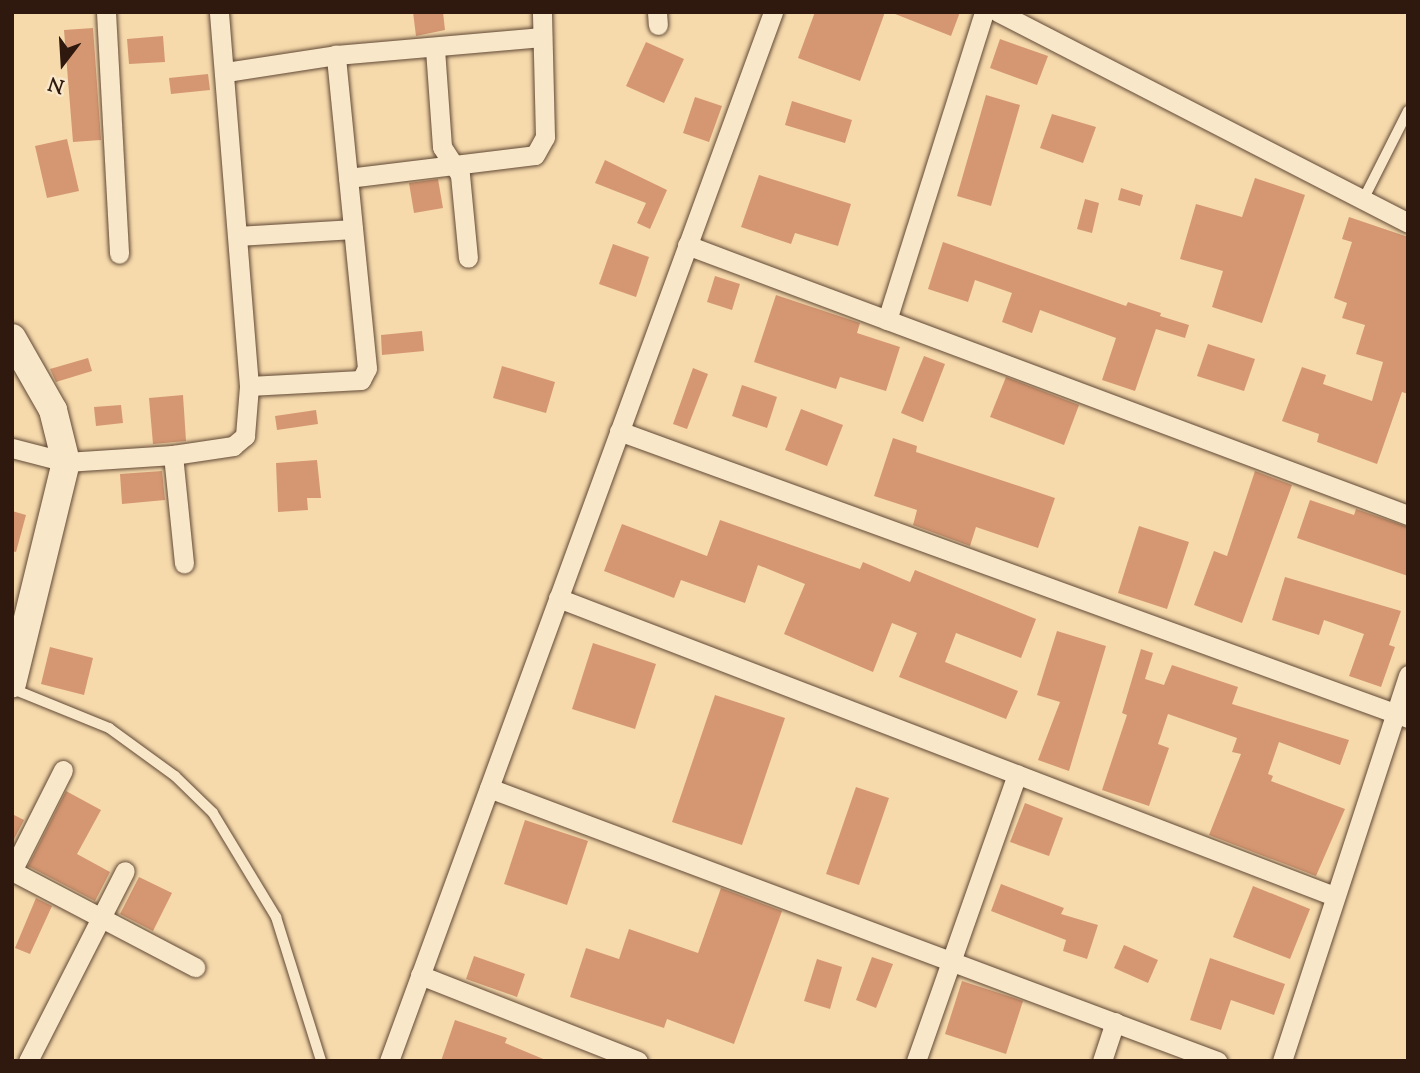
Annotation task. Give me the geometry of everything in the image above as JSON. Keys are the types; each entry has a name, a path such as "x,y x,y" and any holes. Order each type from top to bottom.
{"street":[{"path":"106,12 119,254"},
{"path":"12,448 66,462 173,455 241,442 249,386 226,72 219,12"},
{"path":"348,178 535,155 543,148 542,12"},
{"path":"389,1061 773,12"},
{"path":"887,320 984,12"},
{"path":"998,12 1408,223"},
{"path":"226,72 336,55 435,49 542,37"},
{"path":"435,49 442,147 457,166 468,258"},
{"path":"249,386 360,380 365,376 336,55"},
{"path":"238,236 353,229"},
{"path":"687,246 1408,515"},
{"path":"12,338 53,410 66,462 12,683"},
{"path":"620,431 1401,715"},
{"path":"173,455 184,563"},
{"path":"558,598 1334,896"},
{"path":"1282,1061 1334,896 1401,715 1408,675"},
{"path":"63,771 12,871 195,967"},
{"path":"916,1061 1017,774"},
{"path":"489,788 1217,1061"},
{"path":"28,1061 125,871"},
{"path":"420,975 638,1061"},
{"path":"1102,1061 1115,1022"}],"lane":[{"path":"1363,200 1408,111"},
{"path":"12,689 108,728 175,776 213,813 276,917 321,1061"}],"building":[{"path":"413,12 443,12 445,30 416,36"},
{"path":"815,12 885,12 860,81 798,58"},
{"path":"890,12 960,12 951,36"},
{"path":"93,28 101,140 73,142 64,30"},
{"path":"163,36 165,62 129,64 127,39"},
{"path":"1000,39 1048,56 1037,85 990,68"},
{"path":"646,42 684,59 664,103 626,86"},
{"path":"208,74 210,90 171,94 169,78"},
{"path":"986,95 1020,105 991,206 957,196"},
{"path":"695,97 722,106 709,142 683,133"},
{"path":"792,101 852,120 845,143 785,125"},
{"path":"1052,114 1096,127 1083,163 1040,148"},
{"path":"67,139 79,191 47,198 35,146"},
{"path":"605,160 667,190 650,229 637,223 646,203 595,183"},
{"path":"759,175 851,204 838,246 795,233 791,244 741,227"},
{"path":"1255,178 1305,195 1262,323 1212,307 1223,271 1180,259 1196,204 1242,217"},
{"path":"438,179 443,208 414,213 409,183"},
{"path":"1121,188 1143,195 1140,206 1118,200"},
{"path":"1085,199 1099,203 1092,233 1077,229"},
{"path":"1349,217 1408,237 1408,394 1402,392 1377,464 1317,442 1319,434 1282,421 1302,367 1326,375 1323,384 1372,401 1383,362 1356,354 1365,325 1342,318 1347,303 1334,298 1352,242 1342,239"},
{"path":"943,242 1126,306 1128,302 1161,313 1160,316 1189,325 1185,338 1156,329 1135,391 1102,380 1116,338 1040,310 1032,333 1002,322 1012,293 975,280 968,302 928,289"},
{"path":"613,244 649,257 636,297 599,284"},
{"path":"715,276 740,284 732,310 707,302"},
{"path":"776,295 860,323 857,333 900,347 886,391 840,377 836,389 754,362"},
{"path":"422,331 424,351 382,355 381,335"},
{"path":"1208,344 1255,359 1244,391 1197,376"},
{"path":"924,356 945,364 923,422 901,413"},
{"path":"88,358 92,371 56,382 50,369"},
{"path":"502,366 555,382 546,413 493,398"},
{"path":"693,368 708,374 687,429 673,424"},
{"path":"1006,377 1079,405 1064,445 990,417"},
{"path":"742,385 777,397 767,428 732,416"},
{"path":"183,395 186,441 153,444 149,398"},
{"path":"121,405 123,423 96,426 94,407"},
{"path":"801,409 843,425 827,466 785,450"},
{"path":"316,410 318,424 277,430 275,416"},
{"path":"893,438 917,446 916,452 1055,498 1038,548 976,527 970,546 913,525 917,510 874,496"},
{"path":"317,460 321,498 307,498 308,510 278,512 276,463"},
{"path":"162,471 165,500 122,504 120,474"},
{"path":"1255,471 1292,485 1242,623 1194,605 1214,551 1227,556"},
{"path":"1310,500 1354,515 1356,509 1408,527 1408,576 1297,538"},
{"path":"12,511 26,515 16,552 12,551"},
{"path":"720,520 860,569 863,562 910,582 915,570 1036,619 1021,658 956,633 945,662 1018,691 1006,719 899,677 917,633 892,623 873,672 784,634 805,584 758,565 745,603 681,580 674,598 604,571 622,524 707,556"},
{"path":"1139,526 1189,542 1167,609 1118,593"},
{"path":"1285,577 1401,611 1389,645 1395,647 1381,687 1349,676 1364,634 1324,620 1319,635 1272,620"},
{"path":"1057,631 1106,646 1069,771 1038,760 1060,702 1037,695"},
{"path":"593,643 656,664 635,729 572,709"},
{"path":"50,647 93,658 84,695 41,684"},
{"path":"1141,649 1153,653 1145,679 1164,685 1172,665 1238,687 1232,704 1349,740 1340,765 1279,742 1268,774 1273,776 1271,781 1345,809 1316,876 1209,835 1241,754 1232,752 1237,738 1168,714 1158,744 1169,748 1149,806 1102,790 1127,715 1122,713"},
{"path":"715,695 785,718 742,845 672,822"},
{"path":"856,787 889,798 859,885 826,874"},
{"path":"66,791 101,810 77,854 110,872 95,901 28,866"},
{"path":"1025,803 1063,818 1049,856 1010,842"},
{"path":"12,814 24,820 12,843"},
{"path":"525,820 588,841 567,905 504,884"},
{"path":"139,877 172,893 153,931 120,914"},
{"path":"1001,884 1064,908 1061,914 1098,925 1087,959 1063,951 1066,940 991,911"},
{"path":"1253,886 1310,909 1290,959 1233,937"},
{"path":"721,888 782,911 734,1044 667,1019 664,1028 570,997 586,948 619,959 629,929 698,953"},
{"path":"36,898 52,906 30,954 15,948"},
{"path":"1124,945 1158,960 1148,983 1114,968"},
{"path":"474,956 525,974 517,997 466,979"},
{"path":"872,957 893,964 876,1008 856,1000"},
{"path":"1210,958 1285,984 1274,1015 1231,1000 1221,1030 1190,1020"},
{"path":"817,959 842,967 830,1009 804,1001"},
{"path":"962,981 1023,1001 1006,1054 945,1034"},
{"path":"455,1020 507,1038 505,1043 548,1061 441,1061"}]}
